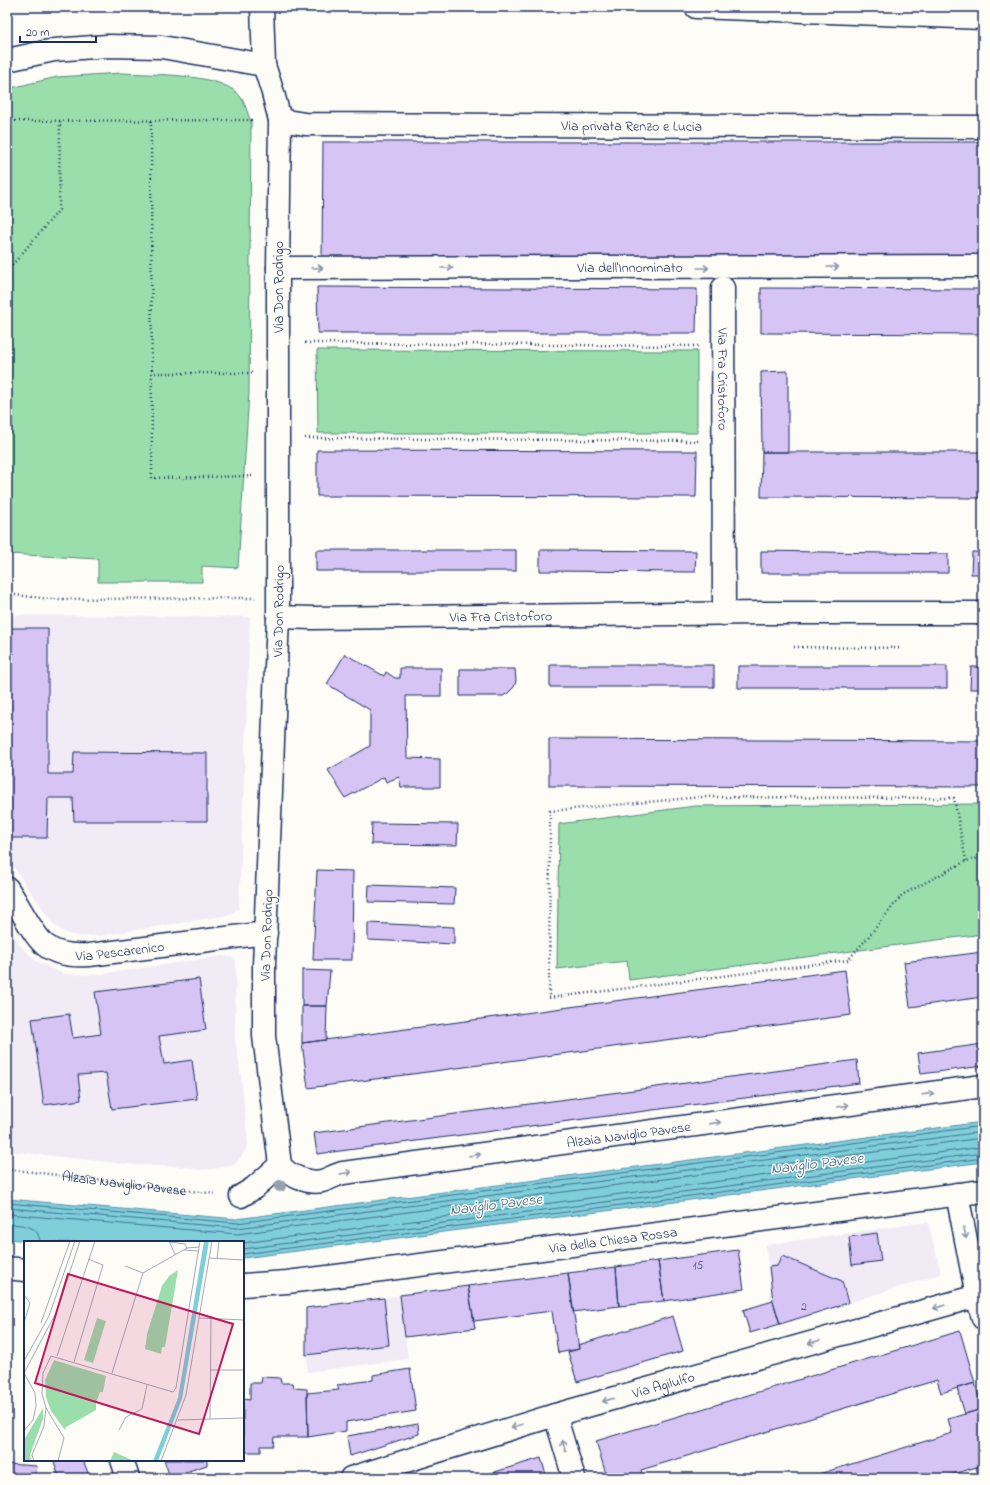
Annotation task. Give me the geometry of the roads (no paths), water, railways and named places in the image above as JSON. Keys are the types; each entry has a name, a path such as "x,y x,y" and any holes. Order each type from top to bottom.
{"main road":[{"name":"Via Don Rodrigo","path":"262,7 264,65 280,120 278,268 278,617 266,932 264,1036 280,1165"},
{"path":"696,7 983,18"},
{"path":"961,18 983,21"},
{"path":"7,60 54,50 107,46 162,47 264,65"},
{"name":"Via privata Renzo e Lucia","path":"280,120 305,124 983,127"},
{"name":"Via dell'Innominato","path":"278,268 983,266"},
{"name":"Via Fra Cristoforo","path":"723,288 724,614"},
{"name":"Via Fra Cristoforo","path":"278,617 983,613"},
{"name":"Via Pescarenico","path":"7,888 35,933 45,945 56,952 72,956 266,932"},
{"name":"Alzaia Naviglio Pavese","path":"280,1165 283,1170 292,1176 317,1182 342,1173 983,1086"},
{"path":"241,1196 254,1188 280,1165"},
{"name":"Via della Chiesa Rossa","path":"244,1285 287,1282 336,1276 983,1191"},
{"path":"957,1194 977,1296 983,1318"},
{"path":"7,1268 24,1270"},
{"name":"Via Agilulfo","path":"351,1478 555,1415 977,1296"},
{"path":"555,1415 574,1478"},
{"path":"122,1461 128,1478"}],"water":[{"name":"Naviglio Pavese","path":"983,1122 983,1162 244,1258 244,1241 30,1241 7,1239 7,1199 236,1219"}]}
